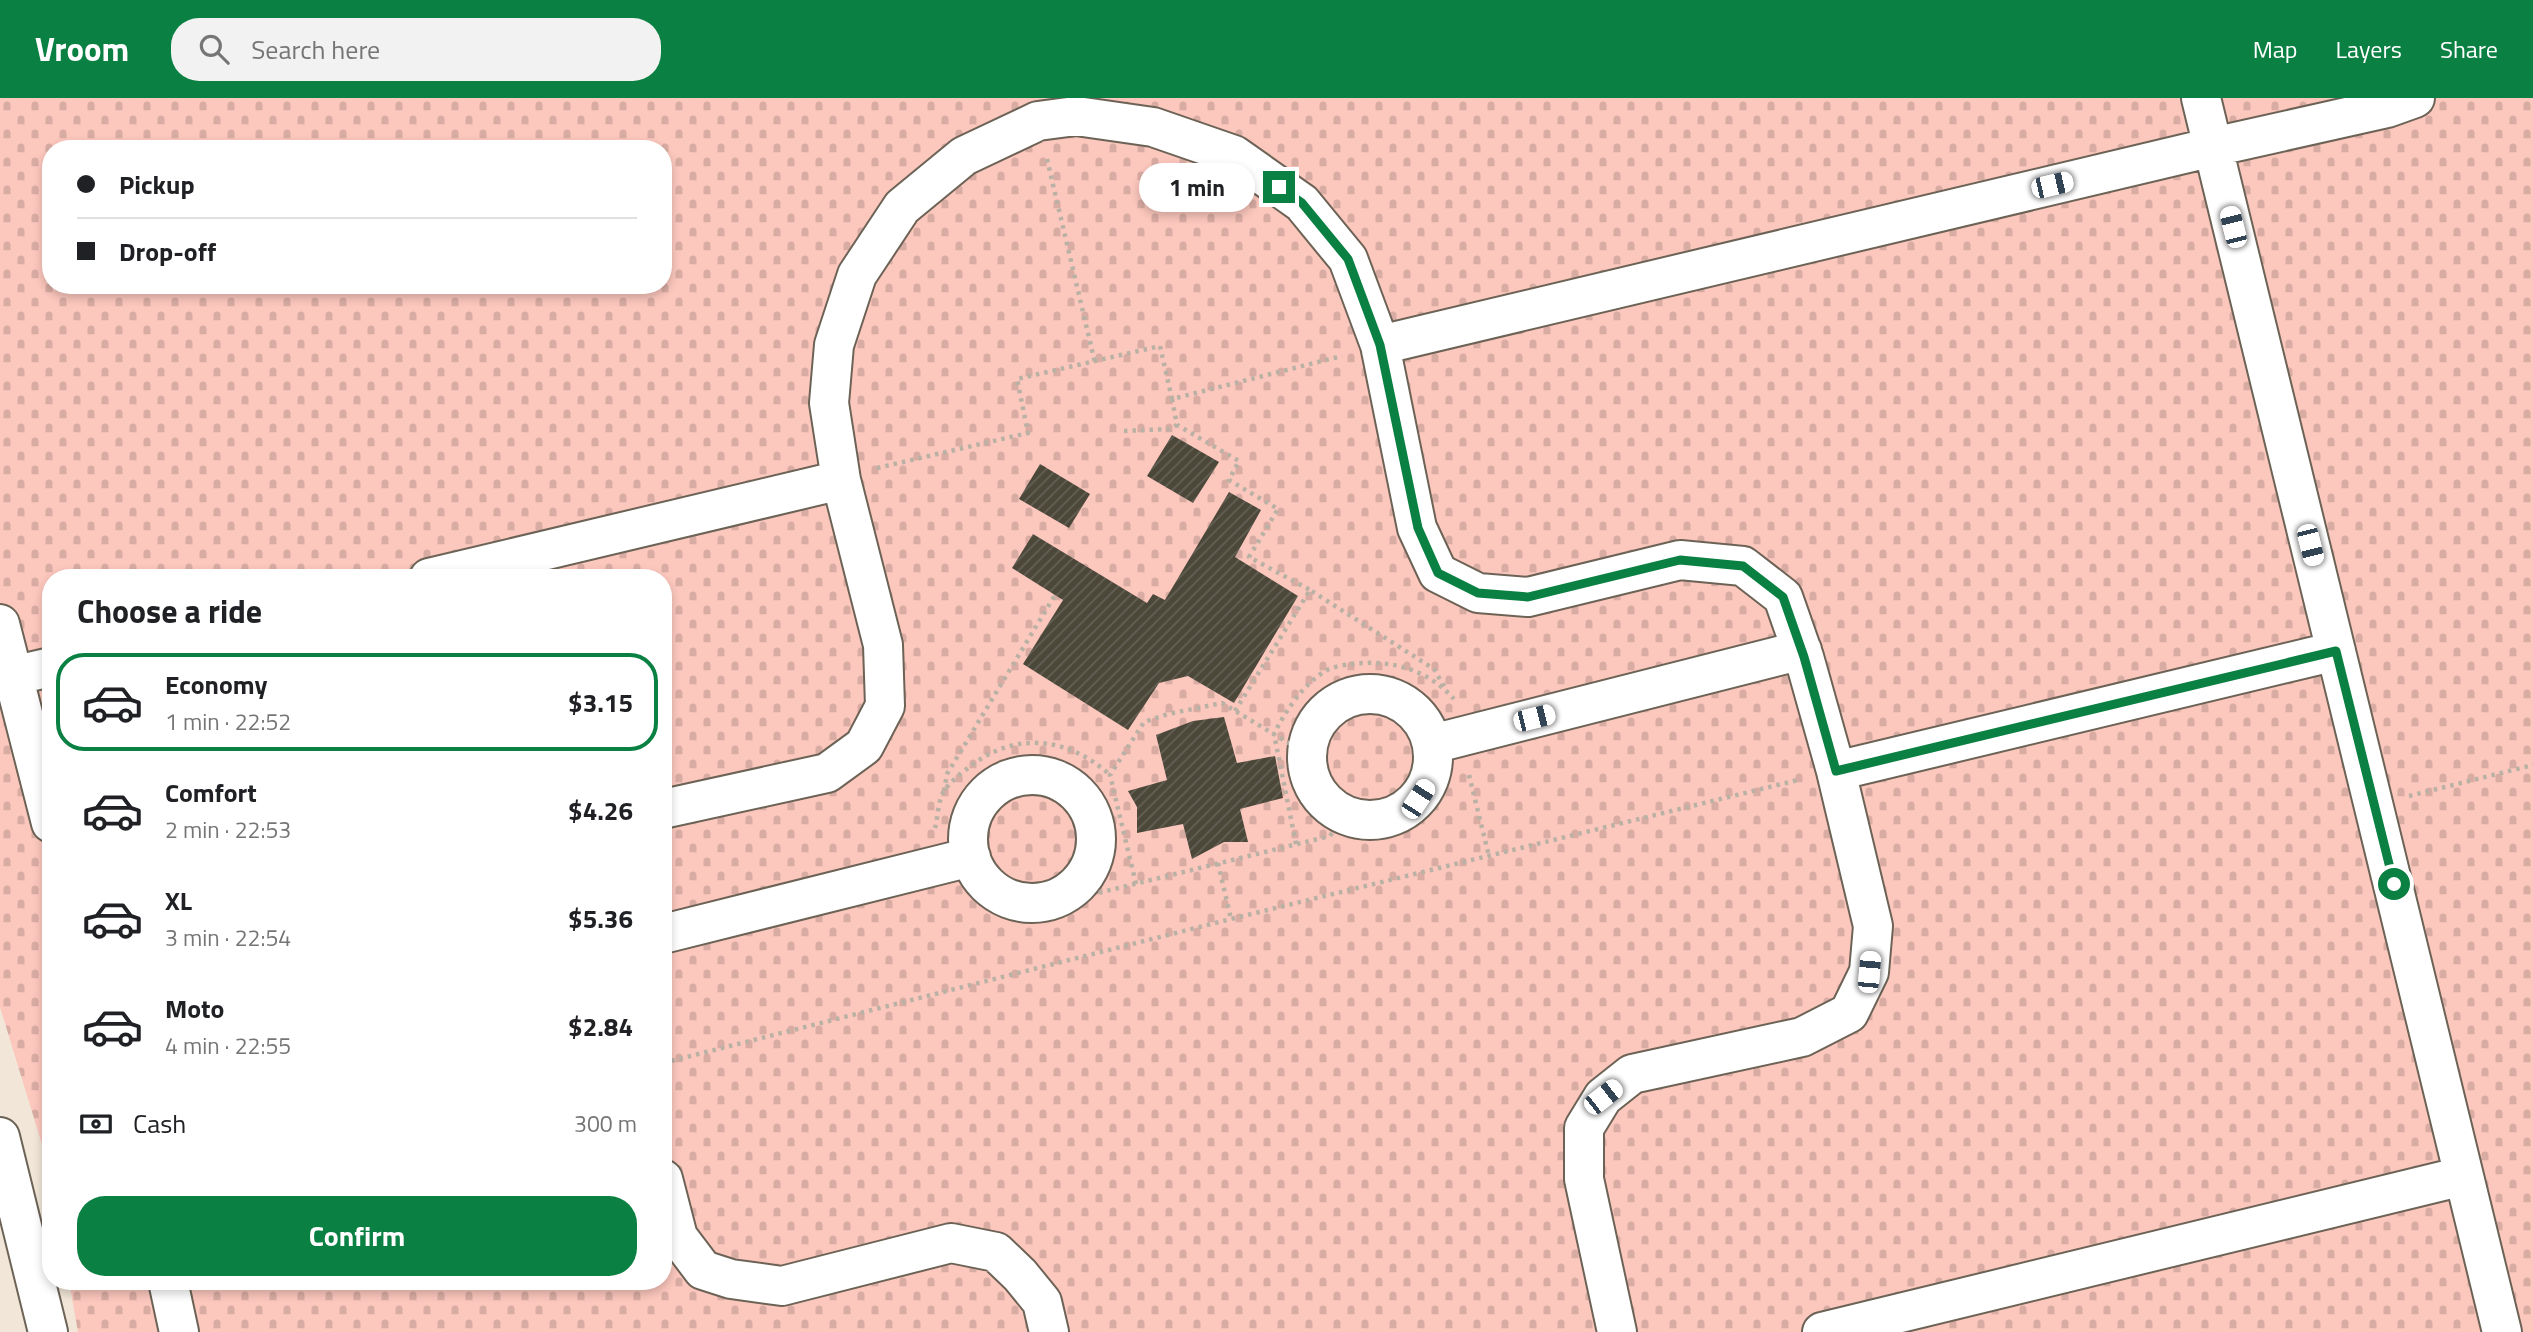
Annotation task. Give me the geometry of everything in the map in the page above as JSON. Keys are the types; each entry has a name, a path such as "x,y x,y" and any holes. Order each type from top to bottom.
{"main road":[{"path":"2201,98 2502,1332"},
{"path":"1380,345 2387,108 2415,98"},
{"path":"672,807 827,773 864,746 885,706 883,645 841,478 829,403 834,345 857,275 902,207 964,156 1035,110 1153,127 1234,155 1302,203 1348,259 1380,345 1418,528 1438,573 1478,593 1528,597 1680,560 1743,566 1783,597 1802,650 1836,771 1873,926 1869,972 1849,1013 1802,1037 1632,1074 1603,1097 1584,1128 1584,1179 1617,1332"},
{"path":"466,569 841,478"},
{"path":"0,624 42,789"},
{"path":"1457,738 1424,725 1412,710 1395,699 1376,694 1355,696 1337,704 1322,717 1312,734 1307,754 1309,773 1317,791 1329,805 1346,816 1364,820 1384,818 1402,811 1418,799 1428,783 1433,763 1457,738 1802,650"},
{"path":"1836,771 2336,651"},
{"path":"12,676 42,669"},
{"path":"1041,775 1061,781 1078,793 1090,810 1096,831 1096,852 1088,871 1074,888 1056,898 1035,903 1014,901 995,891 980,876 971,857 969,836 973,815 983,797 1000,783 1019,776 1041,775"},
{"path":"672,932 971,857"},
{"path":"0,1137 48,1332"},
{"path":"1822,1332 2463,1176"},
{"path":"672,1214 678,1237 704,1269 731,1279 782,1286 951,1243 996,1252 1042,1302 1049,1332"},
{"path":"170,1290 179,1332"}],"path":[{"path":"1035,110 1095,363"},
{"path":"1172,398 1380,345"},
{"path":"841,478 1028,433 1017,379 1160,346 1177,425 1239,461 1229,480 1278,509 1249,556 1310,590 1434,669 1446,689 1489,856"},
{"path":"1124,430 1169,429 1177,425"},
{"path":"1234,711 1310,590"},
{"path":"935,866 932,846 947,774 1055,595"},
{"path":"1296,844 1274,734 1296,698 1327,670 1371,662 1394,663 1416,671 1446,689"},
{"path":"1110,775 1144,722 1222,703 1307,754"},
{"path":"943,792 981,758 998,748 1031,742 1058,744 1082,754 1110,775 1136,884"},
{"path":"2375,805 2533,765"},
{"path":"672,1061 1231,919 1836,771"},
{"path":"1074,888 1098,893 1330,835 1346,816"},
{"path":"1218,863 1231,919"}],"green space":[{"path":"0,98 2533,98 2533,1332 78,1332 71,1290 672,1290 672,569 42,569 42,1145 0,1007"}],"building":[{"path":"1172,435 1219,462 1193,503 1147,476"},
{"path":"1040,464 1090,494 1069,528 1019,499"},
{"path":"1229,492 1261,510 1235,557 1298,596 1234,703 1188,676 1159,683 1128,730 1023,664 1063,600 1012,568 1033,534 1147,603 1153,594 1165,600"},
{"path":"1224,717 1237,763 1275,756 1283,798 1240,809 1248,842 1224,842 1192,859 1183,824 1137,833 1137,807 1128,791 1167,780 1156,735 1193,721"}],"route":[{"path":"1279,187 1302,203 1348,259 1380,345 1418,528 1438,573 1478,593 1528,597 1680,560 1743,566 1783,597 1804,657 1836,771 2336,651 2394,884"}]}
